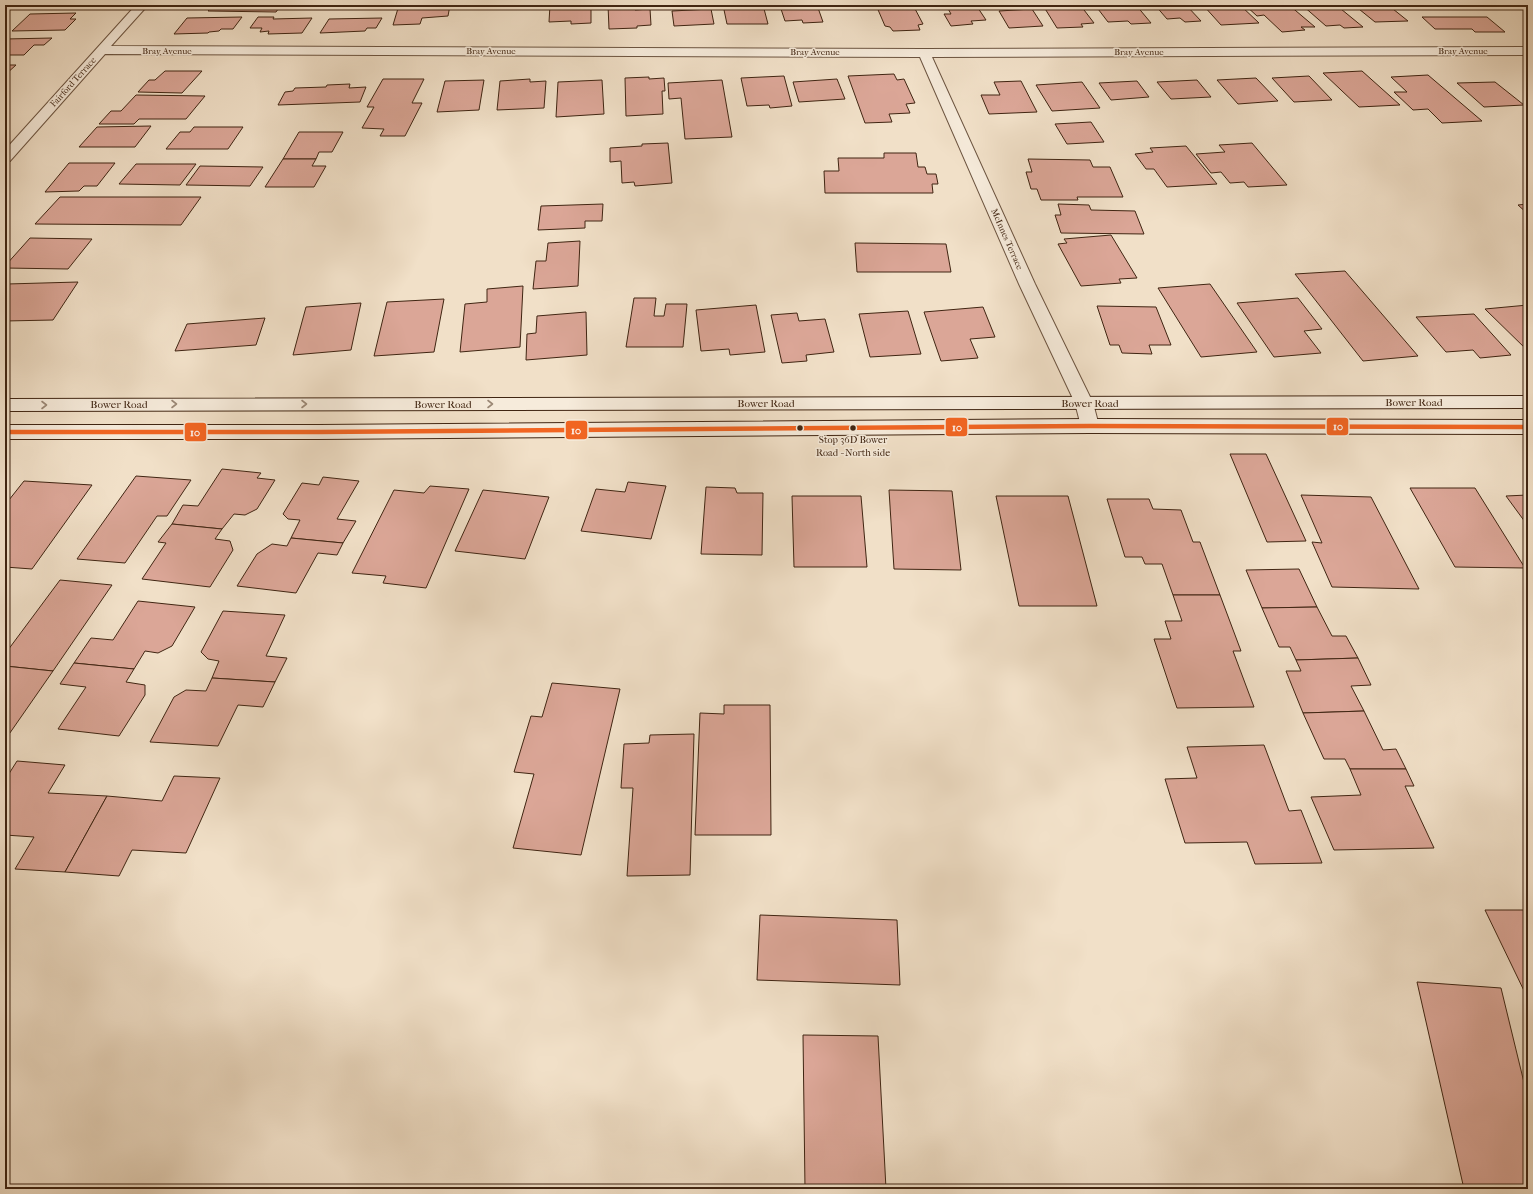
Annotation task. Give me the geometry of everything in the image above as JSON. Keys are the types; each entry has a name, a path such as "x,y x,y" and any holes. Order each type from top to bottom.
{"street":[{"name":"Fairford Terrace","path":"5,158 142,5"},
{"name":"Bray Avenue","path":"101,50 924,53 1528,51"},
{"name":"McInnes Terrace","path":"924,53 1027,284 1084,403 1090,426"},
{"name":"Bower Road","path":"5,405 1528,402"},
{"path":"5,432 319,432 1090,426 1528,427"}],"building":[{"path":"5,5 82,5 80,7 5,8"},
{"path":"214,5 281,5 276,12 208,11"},
{"path":"399,5 450,5 448,16 422,18 420,24 393,25"},
{"path":"550,5 591,5 591,23 571,24 571,21 549,22"},
{"path":"608,5 635,5 635,10 650,9 651,25 637,26 637,28 609,29"},
{"path":"723,5 763,5 768,24 727,24"},
{"path":"817,5 823,22 803,23 802,20 785,21 780,6"},
{"path":"876,5 913,5 923,24 918,25 920,30 893,31 890,27 885,26"},
{"path":"946,5 976,5 986,20 971,21 973,24 951,26 944,14 951,14"},
{"path":"1095,5 1136,5 1151,23 1131,24 1128,21 1108,22"},
{"path":"1155,5 1186,5 1201,21 1185,22 1180,18 1167,19"},
{"path":"1203,5 1240,5 1259,23 1221,25"},
{"path":"1245,5 1289,5 1315,27 1301,27 1305,30 1282,32 1264,15 1257,16"},
{"path":"1302,5 1334,5 1363,27 1344,28 1340,25 1326,26"},
{"path":"1354,5 1388,5 1408,21 1375,22"},
{"path":"1081,6 1094,23 1081,24 1083,27 1057,28 1044,7"},
{"path":"711,9 714,24 674,26 672,11"},
{"path":"1032,9 1043,26 1009,28 999,11"},
{"path":"76,13 70,19 76,19 65,30 12,31 30,14"},
{"path":"242,17 233,29 221,29 219,31 208,33 174,34 187,18"},
{"path":"258,17 274,17 273,19 312,18 302,33 268,34 269,31 260,32 262,28 250,28"},
{"path":"1422,17 1487,17 1505,32 1475,32 1472,29 1435,29"},
{"path":"382,18 376,28 367,28 365,31 320,33 329,19"},
{"path":"52,38 44,45 34,45 24,55 5,55 5,39"},
{"path":"5,65 16,65 5,75"},
{"path":"165,71 202,71 182,93 138,92 149,80 155,80"},
{"path":"1362,71 1400,105 1359,107 1323,73"},
{"path":"894,74 897,80 904,79 915,103 906,104 910,113 889,114 892,122 865,123 848,76"},
{"path":"1428,75 1482,121 1442,123 1428,109 1413,110 1394,92 1407,92 1391,77"},
{"path":"784,76 792,106 770,108 769,105 747,106 741,78"},
{"path":"1309,76 1332,100 1294,102 1272,78"},
{"path":"649,77 649,79 664,78 665,91 662,91 663,114 626,116 625,78"},
{"path":"1256,78 1278,101 1238,104 1217,80"},
{"path":"383,79 424,79 412,103 422,103 405,136 380,136 384,129 362,128 374,107 367,107"},
{"path":"530,79 530,82 546,81 544,108 497,110 500,81"},
{"path":"837,79 845,99 799,102 793,82"},
{"path":"484,80 479,110 437,112 445,81"},
{"path":"602,80 604,114 556,117 558,82"},
{"path":"722,80 732,137 685,139 681,98 669,99 668,83"},
{"path":"1197,80 1211,97 1171,99 1157,82"},
{"path":"1021,81 1037,112 989,114 981,95 1000,95 994,82"},
{"path":"1137,81 1149,97 1111,100 1099,83"},
{"path":"1082,82 1100,108 1052,111 1036,85"},
{"path":"1495,82 1524,105 1484,107 1457,83"},
{"path":"350,84 349,88 366,87 360,102 278,105 285,92 293,91 295,88 326,87 327,85"},
{"path":"136,95 205,96 186,119 139,119 134,124 99,124 111,111 121,111"},
{"path":"1091,122 1104,142 1067,144 1055,124"},
{"path":"151,126 135,147 79,147 97,127"},
{"path":"194,127 243,127 228,149 166,149 180,132 190,132"},
{"path":"299,132 343,132 332,152 319,152 316,159 283,159"},
{"path":"668,143 672,183 635,186 634,182 622,183 621,161 610,162 610,148 642,146 642,144"},
{"path":"1252,143 1287,185 1248,187 1244,182 1230,183 1221,172 1211,173 1196,154 1225,152 1219,145"},
{"path":"1186,146 1217,184 1167,187 1154,169 1146,169 1135,154 1153,152 1150,148"},
{"path":"884,153 916,153 918,167 925,167 927,174 936,174 938,184 932,184 933,193 825,193 824,171 839,171 838,158 884,158"},
{"path":"283,159 316,159 312,166 326,166 314,187 265,187"},
{"path":"1028,159 1090,160 1093,167 1110,167 1123,197 1077,197 1078,200 1041,200 1037,189 1031,189 1026,172 1032,172"},
{"path":"69,163 115,163 97,186 84,186 79,191 45,192"},
{"path":"136,164 196,164 180,185 119,184"},
{"path":"200,166 263,167 250,186 186,185"},
{"path":"60,197 201,197 181,225 35,224"},
{"path":"603,204 602,221 585,221 585,228 538,230 541,206"},
{"path":"1058,204 1089,205 1091,210 1135,211 1144,234 1061,233 1055,215 1061,215"},
{"path":"1528,204 1528,214 1518,205"},
{"path":"1111,235 1137,278 1119,279 1121,283 1081,286 1058,244 1067,243 1064,239"},
{"path":"30,238 92,239 68,269 5,268 5,266"},
{"path":"580,241 578,286 533,289 536,261 546,261 548,243"},
{"path":"855,243 946,244 951,272 857,272"},
{"path":"1345,271 1418,356 1363,361 1295,274"},
{"path":"78,282 53,320 5,321 5,288 7,284"},
{"path":"1210,284 1257,352 1201,357 1158,288"},
{"path":"523,286 520,347 460,352 465,304 487,302 487,289"},
{"path":"634,298 656,298 654,316 664,316 666,304 687,304 683,347 626,347"},
{"path":"1298,298 1322,329 1304,331 1321,353 1274,357 1237,303"},
{"path":"444,299 434,352 374,356 387,302"},
{"path":"361,303 351,350 293,355 306,307"},
{"path":"756,305 765,352 730,355 729,349 701,351 696,310"},
{"path":"1528,305 1528,351 1485,309"},
{"path":"1097,306 1156,307 1171,345 1149,345 1152,354 1122,353 1119,345 1110,345"},
{"path":"983,307 995,337 970,339 978,358 941,361 924,312"},
{"path":"908,311 921,354 870,357 859,314"},
{"path":"586,312 587,355 526,360 527,334 536,333 537,316"},
{"path":"797,313 799,321 825,319 834,352 806,355 807,361 782,363 771,315"},
{"path":"1474,314 1511,355 1480,358 1473,350 1446,352 1416,317"},
{"path":"265,318 256,345 175,351 187,324"},
{"path":"1230,454 1266,454 1306,541 1267,542"},
{"path":"222,469 261,473 257,478 275,480 257,509 245,515 234,514 222,529 172,524 183,505 198,506"},
{"path":"136,476 191,480 167,516 157,516 125,563 77,559"},
{"path":"323,477 359,481 337,519 356,521 343,543 291,538 300,520 288,519 283,514 302,483 319,485"},
{"path":"24,481 92,485 32,569 5,567 5,505"},
{"path":"628,482 666,486 651,539 581,531 596,489 625,492"},
{"path":"430,486 469,489 426,588 383,583 386,576 352,573 394,490 424,493"},
{"path":"706,487 735,488 737,493 763,493 762,555 701,554"},
{"path":"1410,488 1475,488 1525,568 1455,567"},
{"path":"483,490 549,497 525,559 455,551"},
{"path":"889,490 952,491 961,570 894,569"},
{"path":"1301,495 1371,497 1419,589 1332,587 1312,542 1322,543"},
{"path":"1528,495 1528,526 1506,496"},
{"path":"792,496 861,496 867,567 794,567"},
{"path":"996,496 1068,496 1097,606 1019,606"},
{"path":"1107,499 1149,499 1153,509 1181,510 1193,542 1200,542 1220,595 1173,595 1162,564 1145,564 1142,557 1125,557"},
{"path":"172,524 222,529 215,539 230,541 233,550 210,587 142,579 166,543 158,542"},
{"path":"291,538 343,543 337,555 318,553 296,593 237,586 257,554 272,544 287,546"},
{"path":"1299,569 1317,607 1262,608 1246,570"},
{"path":"60,580 112,585 53,671 5,666 5,660 8,657 5,657 5,654"},
{"path":"1173,595 1220,595 1241,651 1233,651 1254,707 1177,708 1154,639 1171,639 1165,621 1182,621"},
{"path":"138,601 195,607 172,646 158,653 145,651 134,669 74,663 91,638 113,640"},
{"path":"1317,607 1332,636 1346,636 1358,658 1296,660 1290,647 1279,647 1262,608"},
{"path":"223,611 285,615 266,656 287,658 275,682 212,678 219,661 208,659 201,652"},
{"path":"1358,658 1371,685 1351,686 1364,711 1303,713 1286,671 1301,671 1296,660"},
{"path":"74,663 134,669 126,682 145,685 145,695 119,736 58,729 86,687 60,684"},
{"path":"5,666 53,671 5,740"},
{"path":"212,678 275,682 263,707 238,705 218,746 150,742 174,697 186,690 206,691"},
{"path":"552,683 620,689 581,855 513,848 534,774 514,772 531,716 542,717"},
{"path":"724,705 770,705 771,835 695,835 700,713 724,714"},
{"path":"1364,711 1383,750 1396,749 1406,769 1350,769 1345,759 1324,759 1303,713"},
{"path":"694,734 690,875 627,876 633,788 621,788 624,744 649,743 650,735"},
{"path":"1264,745 1289,811 1301,810 1322,863 1255,864 1247,842 1185,843 1165,779 1197,778 1187,747"},
{"path":"17,761 65,765 48,793 107,796 65,872 15,869 34,837 5,835 5,780"},
{"path":"1350,769 1406,769 1414,786 1405,786 1434,848 1334,850 1311,797 1361,795"},
{"path":"174,776 220,778 186,853 132,850 119,876 65,872 107,796 162,801"},
{"path":"1485,910 1528,910 1528,999"},
{"path":"760,915 897,920 900,985 757,980"},
{"path":"1417,982 1501,988 1528,1099 1528,1189 1464,1189"},
{"path":"803,1035 878,1036 886,1189 805,1189"}],"transit line":[{"name":"10","path":"5,432 319,432 1090,426 1528,427"}],"place":[{"name":"Stop 36D Bower Road - North side","path":"853,428"}]}
